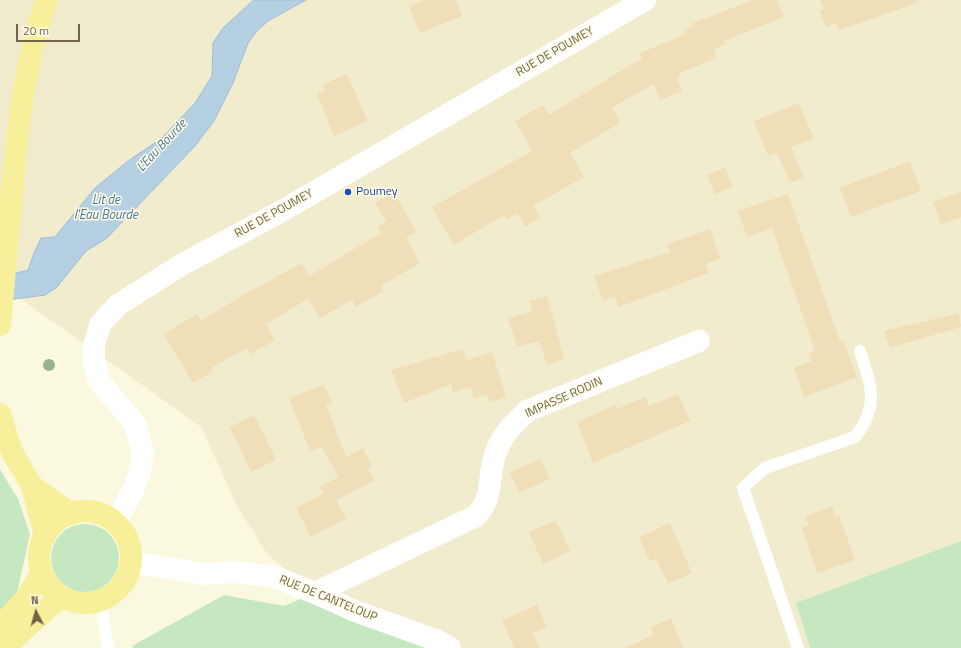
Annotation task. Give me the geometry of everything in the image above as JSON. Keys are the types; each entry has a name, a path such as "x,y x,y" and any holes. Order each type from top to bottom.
{"main road":[{"path":"0,320 8,233 6,184 16,139 24,85 32,48 47,0"},
{"path":"0,414 12,452 32,486 45,536"},
{"path":"32,486 71,514"},
{"path":"94,512 115,522 128,540 131,551 131,562 127,575 121,585 112,594 102,600 88,603 74,602 61,596 50,586 42,573 40,554 45,536 60,519 71,514 94,512"},
{"path":"0,627 26,598 42,573"},
{"path":"4,648 61,596"}],"street":[{"name":"RUE DE POUMEY","path":"115,522 132,493 140,472 143,451 135,424 99,381 94,361 94,345 102,323 118,305 181,265 286,208 645,0"},
{"name":"IMPASSE RODIN","path":"315,593 476,516 485,507 494,458 503,436 527,411 699,341"},
{"name":"RUE DE CANTELOUP","path":"131,562 205,574 233,572 272,576 355,611 436,640 450,648"}],"lane":[{"path":"798,648 743,488 765,468 855,437 864,425 871,411 872,396 860,351"},
{"path":"102,600 108,648"}],"shaded area":[{"path":"0,0 961,0 961,648 450,648 315,593 268,555 238,508 201,427 0,284"}],"green space":[{"path":"0,469 18,499 30,534 16,597 0,614"},
{"path":"78,524 92,524 104,529 114,539 119,551 119,565 114,577 104,587 92,592 78,592 66,587 56,577 51,565 51,551 56,539 66,529"},
{"path":"961,541 961,648 810,648 796,603"},
{"path":"315,593 450,648 133,648 132,646 224,595 284,606"}],"water":[{"name":"Lit de l'Eau Bourde","path":"254,0 306,0 268,21 257,31 248,43 233,83 214,121 195,146 107,238 86,251 57,287 45,295 0,301 0,277 28,270 41,238 55,237 95,188 128,161 162,138 195,103 212,76 213,43 223,28"}],"building":[{"path":"423,0 456,0 462,16 420,33 409,6"},
{"path":"753,0 777,0 784,17 724,41 726,44 713,50 716,58 680,73 681,76 677,78 682,91 660,100 653,84 612,108 620,123 570,153 584,177 533,206 540,218 525,227 518,213 507,220 504,215 454,245 432,207 532,151 515,121 543,105 549,115 642,58 640,53 686,34 684,30 694,26 693,23"},
{"path":"820,0 918,0 919,2 840,30 835,23 826,27 820,11 824,9"},
{"path":"347,74 368,121 334,136 317,94 325,91 322,85"},
{"path":"799,103 814,139 791,147 804,178 790,183 777,153 768,156 754,121"},
{"path":"910,161 921,191 851,217 840,188"},
{"path":"725,167 733,187 715,194 707,175"},
{"path":"393,192 417,232 406,238 420,263 381,286 383,291 356,307 352,300 320,318 308,299 266,324 275,340 251,354 247,349 212,367 214,371 193,383 164,334 197,314 201,321 243,295 302,263 309,276 381,233 377,227 386,221 375,203"},
{"path":"961,192 961,217 941,224 933,202"},
{"path":"788,194 840,341 843,340 857,377 804,397 794,368 812,361 809,353 815,351 772,228 747,237 738,211"},
{"path":"710,229 720,259 706,264 709,273 619,307 615,297 603,301 594,276 670,252 667,244"},
{"path":"547,296 564,359 547,365 539,341 517,347 508,318 532,311 529,301"},
{"path":"959,313 961,327 890,348 884,331"},
{"path":"463,349 467,360 492,352 506,397 490,402 487,394 474,399 471,387 453,393 451,384 404,403 391,370"},
{"path":"324,385 332,403 326,405 346,457 363,448 372,467 368,469 375,481 336,500 346,519 311,537 296,508 324,493 320,487 338,477 322,447 310,451 289,398"},
{"path":"678,394 690,421 593,463 577,422 615,405 617,409 645,397 649,406"},
{"path":"254,415 276,460 251,472 230,427"},
{"path":"541,459 549,479 519,493 510,472"},
{"path":"832,507 835,516 839,515 855,560 817,573 802,528 809,525 805,516"},
{"path":"556,520 570,551 543,564 529,532"},
{"path":"670,523 692,573 668,584 656,559 650,561 639,537"},
{"path":"537,605 547,627 533,633 540,648 514,648 502,620"},
{"path":"671,618 683,648 624,648 654,635 650,628"}],"place":[{"name":"Poumey","path":"348,192"}],"water label":[{"name":"L'Eau Bourde","path":"162,146"}]}
